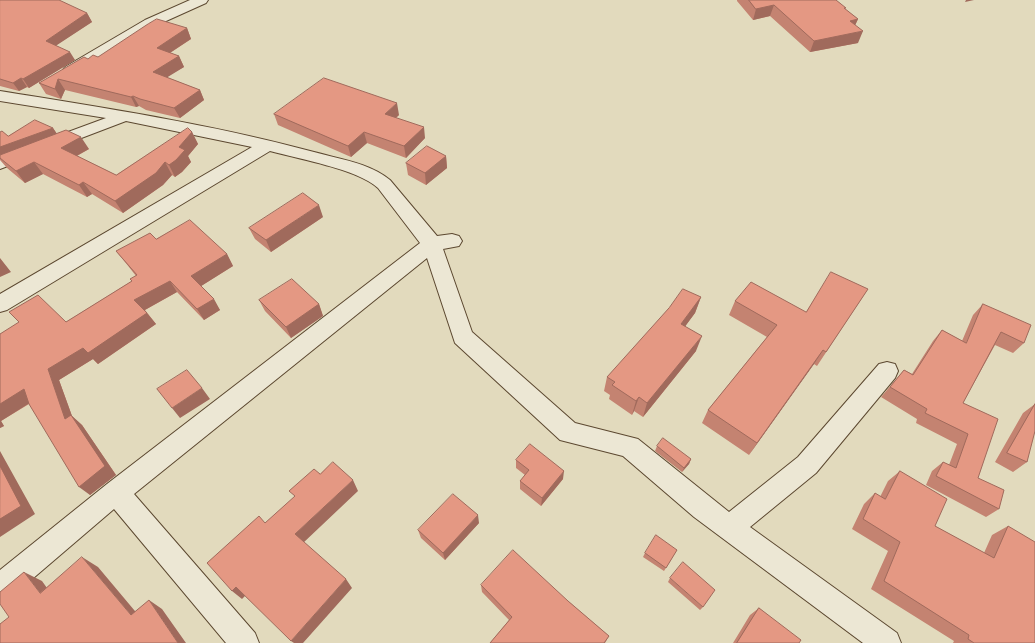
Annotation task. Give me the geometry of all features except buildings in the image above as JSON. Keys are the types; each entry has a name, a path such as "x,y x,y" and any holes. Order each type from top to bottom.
{"street":[{"path":"60,77 150,23 202,0"},
{"path":"24,99 42,88"},
{"path":"0,96 124,116 268,145 356,169 376,177 442,242 463,337 568,432 630,447 703,508 887,643"},
{"path":"0,163 124,116"},
{"path":"0,304 268,145"},
{"path":"0,588 116,492 442,242"},
{"path":"730,528 807,465 887,371"},
{"path":"116,492 245,643"}]}
